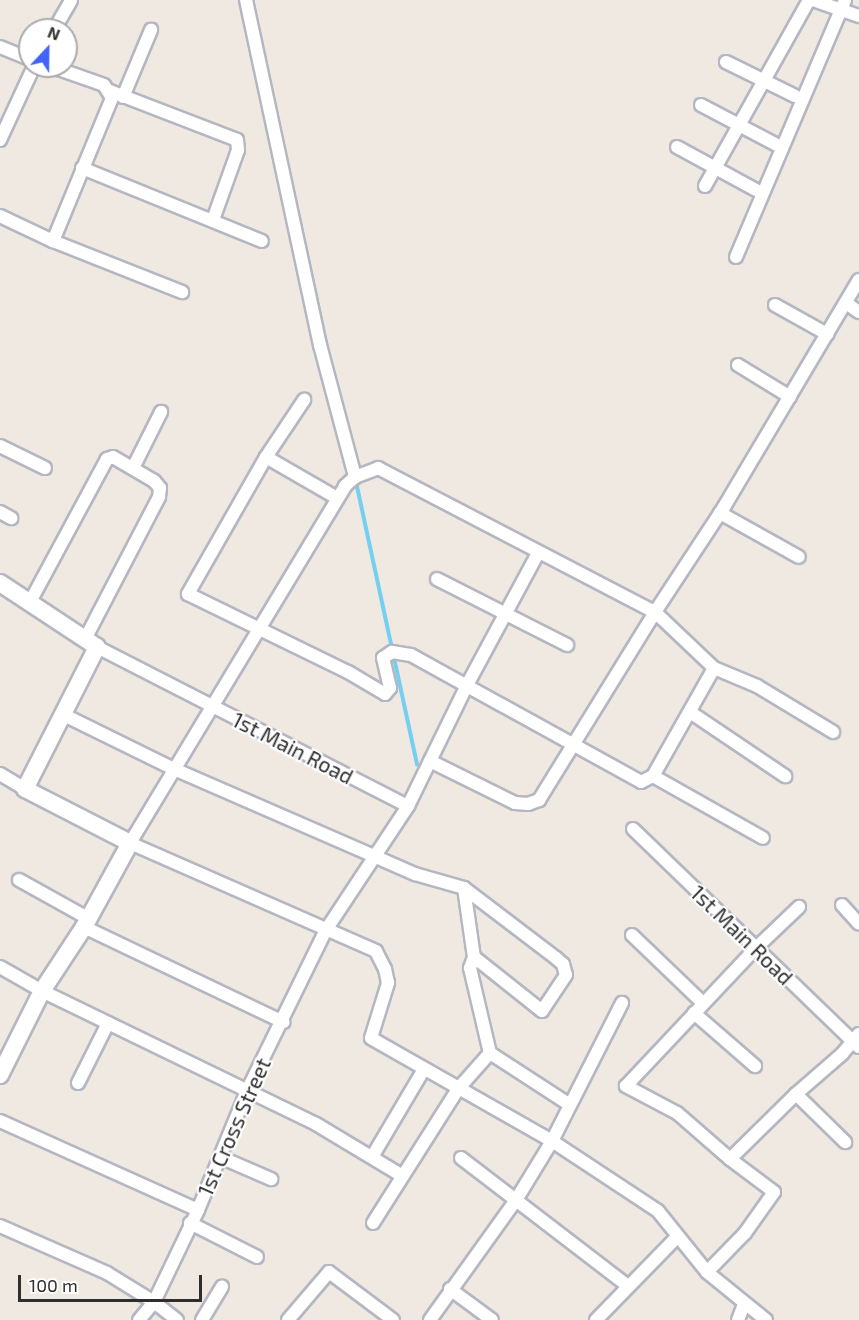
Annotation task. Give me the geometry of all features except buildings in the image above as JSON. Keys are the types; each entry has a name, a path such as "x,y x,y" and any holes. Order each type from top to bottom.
{"street":[{"path":"61,18 71,0"},
{"path":"246,0 320,345 355,477"},
{"path":"705,186 809,0"},
{"path":"813,0 843,5 859,16"},
{"path":"736,257 843,5"},
{"path":"123,96 151,30"},
{"path":"0,47 18,54"},
{"path":"726,62 795,96"},
{"path":"53,241 112,98 104,85 78,76"},
{"path":"0,140 28,78"},
{"path":"110,92 237,140 238,150 213,220"},
{"path":"701,105 776,144"},
{"path":"677,147 756,190"},
{"path":"82,168 262,241"},
{"path":"0,216 53,241 182,292"},
{"path":"430,762 515,803 528,804 539,800 655,612 720,513 859,280"},
{"path":"846,303 859,312"},
{"path":"775,305 827,334"},
{"path":"738,365 790,397"},
{"path":"304,400 266,457 188,594 348,672 385,694 390,688 384,658 392,652 411,656 641,782 653,776 714,668"},
{"path":"133,468 161,412"},
{"path":"0,446 45,468"},
{"path":"25,789 63,714 91,643 159,497 160,488 154,481 113,457 102,464 30,602"},
{"path":"266,457 337,498"},
{"path":"0,1075 4,1054 86,923 211,705 337,498 355,477 378,468 655,612 714,668 757,687 833,732"},
{"path":"0,512 11,518"},
{"path":"720,513 800,557"},
{"name":"1st Cross Street","path":"139,1320 154,1302 198,1210 247,1092 326,930 408,806 467,686 538,553"},
{"path":"437,579 567,645"},
{"path":"0,583 91,643"},
{"name":"1st Main Road","path":"91,643 408,806"},
{"path":"690,712 785,777"},
{"path":"63,714 174,769 415,874 464,888 556,958 563,964 566,975 542,1011 474,957"},
{"path":"0,774 130,843 326,930 349,937 376,951 385,969 388,983 371,1038 552,1142 658,1211 707,1272 766,1320"},
{"path":"653,776 763,838"},
{"name":"1st Main Road","path":"633,829 755,949 857,1040"},
{"path":"19,880 86,923 283,1022"},
{"path":"464,888 474,957 470,968 490,1053 570,1105"},
{"path":"842,905 859,924"},
{"path":"707,1272 745,1233 774,1192 730,1159 677,1113 626,1086 755,949 799,907"},
{"path":"632,935 703,1003"},
{"path":"0,968 42,991 316,1124 401,1175"},
{"path":"430,1320 450,1289 516,1200 552,1142 622,1003"},
{"path":"694,1013 755,1066"},
{"path":"78,1083 108,1023"},
{"path":"730,1159 796,1094 857,1040"},
{"path":"373,1222 458,1089 490,1053"},
{"path":"372,1157 424,1069"},
{"path":"796,1094 844,1142"},
{"path":"0,1121 198,1210"},
{"path":"220,1157 271,1179"},
{"path":"461,1158 628,1286"},
{"path":"190,1223 257,1257"},
{"path":"0,1226 107,1274 154,1302 177,1320"},
{"path":"596,1320 677,1237"},
{"path":"288,1320 329,1272 393,1320"},
{"path":"202,1320 222,1287"},
{"path":"450,1289 492,1320"},
{"path":"738,1320 744,1304"}],"waterway":[{"path":"299,218 327,348"},
{"path":"356,482 417,764"}]}
